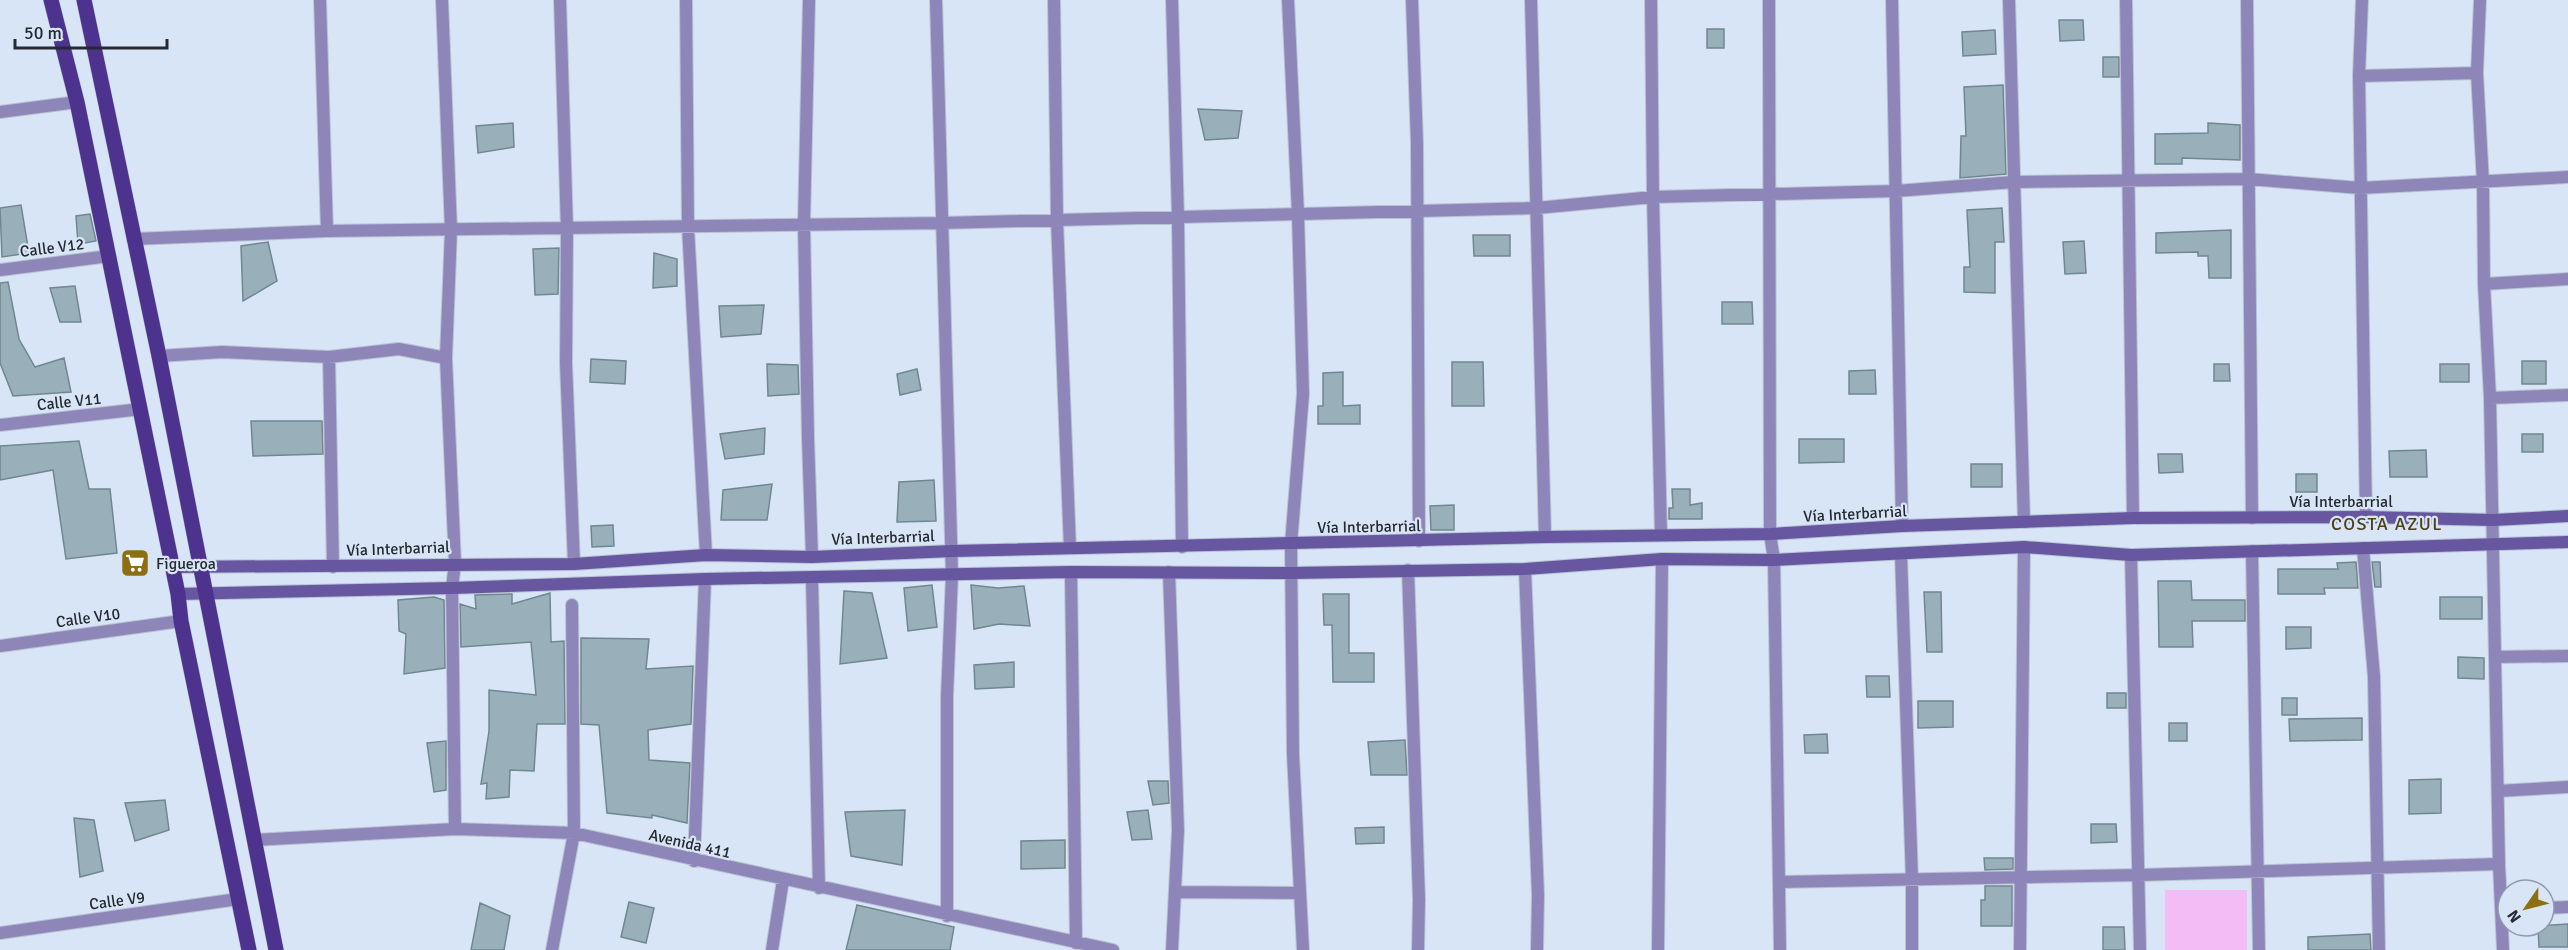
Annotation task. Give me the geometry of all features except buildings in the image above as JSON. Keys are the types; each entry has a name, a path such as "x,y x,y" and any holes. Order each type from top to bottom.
{"main road":[{"path":"51,0 77,102 249,950"},
{"path":"84,0 159,356 276,950"},
{"name":"Vía Interbarrial","path":"172,567 333,567 456,563 574,564 706,555 812,557 1070,548 1770,534 1902,526 2133,518 2366,517 2493,520 2568,516"},
{"path":"178,594 705,579 1071,572 1292,573 1525,569 1662,559 1774,560 2024,547 2131,555 2568,542"}],"street":[{"path":"320,0 327,231"},
{"path":"442,0 451,230 446,358 456,563 452,588 455,829"},
{"path":"560,0 567,229 566,363 574,564"},
{"path":"686,0 688,227 706,555"},
{"path":"809,0 804,224 812,557"},
{"path":"936,0 952,551 947,697 947,916"},
{"path":"1054,0 1057,220 1070,548"},
{"path":"1172,0 1178,217 1182,547"},
{"path":"1288,0 1298,214 1303,394 1291,544 1293,754 1303,950"},
{"path":"1412,0 1417,211 1419,541"},
{"path":"1531,0 1545,537"},
{"path":"1652,0 1653,197 1661,535"},
{"path":"1769,0 1770,534 1774,560 1780,950"},
{"path":"1892,0 1902,526"},
{"path":"2009,0 2024,522"},
{"path":"2126,0 2133,518"},
{"path":"2247,0 2252,518"},
{"path":"2362,0 2359,76 2366,517"},
{"path":"2480,0 2477,73 2490,398 2501,878"},
{"path":"2359,76 2477,73"},
{"path":"0,112 77,102"},
{"path":"133,239 327,231 941,223 1537,208 1653,197 1768,196 1896,191 2014,182 2130,179 2249,179 2360,188 2568,177"},
{"name":"Calle V12","path":"0,270 109,256"},
{"path":"2484,284 2568,279"},
{"path":"159,356 222,352 329,357 399,349 446,358"},
{"path":"329,357 333,567"},
{"path":"2490,398 2568,395"},
{"name":"Calle V11","path":"0,425 141,410"},
{"path":"2020,950 2024,547"},
{"path":"2363,548 2374,677 2379,950"},
{"path":"2252,550 2259,950"},
{"path":"1901,555 1912,880 1912,950"},
{"path":"2131,555 2140,950"},
{"path":"1658,950 1662,559"},
{"path":"1525,569 1538,895 1537,950"},
{"path":"1408,570 1419,900 1418,950"},
{"path":"1071,572 1082,946"},
{"path":"1169,572 1178,830 1172,950"},
{"path":"812,578 819,888"},
{"path":"694,861 705,579"},
{"path":"552,950 574,833 572,605"},
{"name":"Calle V10","path":"0,646 181,621"},
{"path":"2495,657 2568,656"},
{"path":"2498,791 2568,787"},
{"name":"Avenida 411","path":"254,840 455,829 574,833 1082,946 1113,950"},
{"path":"1779,882 2019,878 2499,864"},
{"path":"772,950 783,880"},
{"path":"1175,892 1299,893"},
{"name":"Calle V9","path":"0,933 238,899"}],"shaded area":[{"path":"2165,890 2247,890 2247,950 2165,950"}],"place":[{"name":"Figueroa","path":"135,563"}],"district":[{"name":"COSTA AZUL","path":"2387,524"}]}
